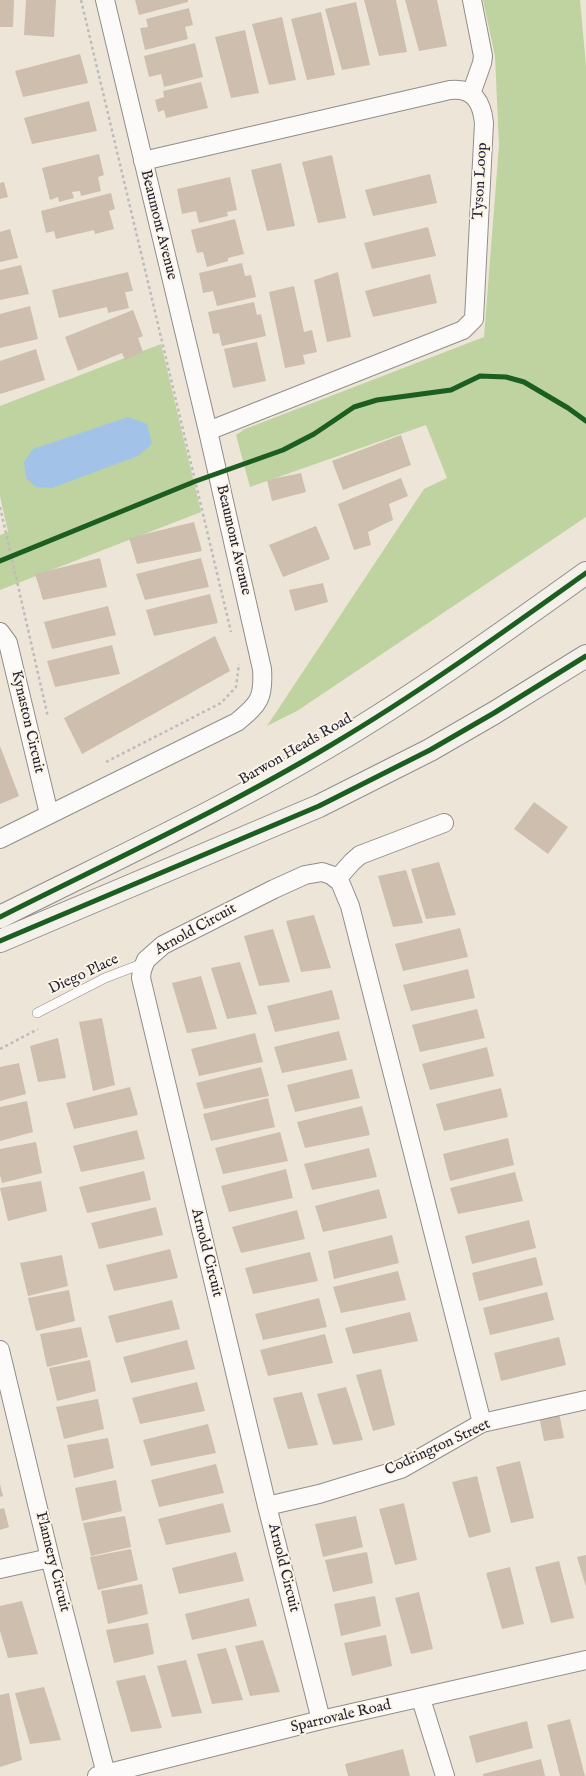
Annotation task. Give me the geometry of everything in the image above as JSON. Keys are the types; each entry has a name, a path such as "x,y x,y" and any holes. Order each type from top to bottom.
{"main road":[{"name":"Barwon Heads Road","path":"0,917 220,807 329,746 391,709 451,669 586,573"},
{"path":"0,941 319,806 430,750 494,713 586,656"}],"street":[{"name":"Beaumont Avenue","path":"0,839 237,722 253,709 260,698 263,684 262,669 208,432 105,0"},
{"path":"143,161 450,90 460,90 471,94 483,56 472,0"},
{"name":"Tyson Loop","path":"208,432 463,330 474,319 484,123 482,107 476,97 471,94"},
{"name":"Kynaston Circuit","path":"0,632 8,643 49,814"},
{"path":"444,823 360,855 337,879 350,906 482,1423"},
{"name":"Arnold Circuit","path":"321,1720 267,1506 141,984 141,974 144,963 152,954 163,946 292,880 322,872 327,873 337,879"},
{"name":"Flannery Circuit","path":"0,1350 102,1775"},
{"name":"Codrington Street","path":"267,1506 319,1494 401,1469 482,1423 586,1400"},
{"path":"0,1569 50,1558"},
{"name":"Sparrovale Road","path":"102,1775 321,1720 421,1699 586,1660"},
{"path":"421,1699 444,1776"}],"lane":[{"name":"Diego Place","path":"37,1013 105,978 144,963"}],"path":[{"path":"81,0 232,635"},
{"path":"189,484 217,473"},
{"path":"0,507 50,723"},
{"path":"6,558 19,553"},
{"path":"105,763 221,703 236,687 239,666 237,658"}],"green space":[{"path":"483,0 580,0 586,66 586,517 297,711 267,726 424,489 447,478 426,425 250,487 236,435 245,429 484,337 499,145 495,56"},
{"path":"161,344 201,512 0,590 0,535 8,532 0,496 0,406"}],"water":[{"path":"128,417 147,424 152,444 138,456 52,488 36,487 26,478 24,462 33,449"}],"building":[{"path":"0,0 14,0 13,27 0,27"},
{"path":"26,0 56,0 54,37 24,35"},
{"path":"135,0 188,0 188,2 139,15"},
{"path":"364,0 396,0 407,52 379,56"},
{"path":"405,0 437,0 447,46 419,51"},
{"path":"356,2 370,65 342,70 325,9"},
{"path":"189,8 193,25 185,27 188,39 145,50 140,28 148,27 146,19"},
{"path":"321,12 335,75 307,80 291,19"},
{"path":"282,17 296,80 269,85 252,24"},
{"path":"245,30 259,93 231,98 215,37"},
{"path":"195,43 203,77 164,87 161,74 149,77 144,56"},
{"path":"80,54 88,83 23,97 15,71"},
{"path":"201,82 208,108 166,118 164,110 158,112 155,100 164,97 163,91"},
{"path":"89,101 97,131 32,144 24,118"},
{"path":"99,154 104,175 98,177 101,191 81,196 80,191 72,192 74,198 59,202 58,197 50,200 42,168"},
{"path":"332,155 346,218 318,223 302,162"},
{"path":"281,163 295,226 267,231 251,170"},
{"path":"430,174 437,203 373,216 365,190"},
{"path":"230,177 237,210 227,212 228,216 199,223 196,211 182,214 177,189"},
{"path":"4,182 8,197 0,199 0,183"},
{"path":"111,193 115,209 109,211 114,229 95,234 94,230 56,239 54,231 46,233 41,211"},
{"path":"235,219 244,254 228,258 228,261 207,267 203,252 197,253 191,230"},
{"path":"428,227 436,256 372,269 364,243"},
{"path":"10,229 18,258 0,262 0,232"},
{"path":"242,263 245,276 251,275 256,297 217,306 213,291 203,293 199,273"},
{"path":"21,265 29,294 0,300 0,270"},
{"path":"128,272 133,291 125,292 129,308 108,313 107,307 59,318 52,290"},
{"path":"338,272 351,337 327,342 314,280"},
{"path":"430,274 437,303 373,317 365,291"},
{"path":"294,286 304,332 312,330 317,352 303,355 305,364 285,368 269,292"},
{"path":"254,302 257,315 261,314 266,336 222,346 219,333 213,334 208,312"},
{"path":"30,306 38,339 0,348 0,314"},
{"path":"133,310 143,336 138,338 143,352 125,360 122,353 78,371 65,337"},
{"path":"257,342 266,381 233,388 224,349"},
{"path":"36,349 45,380 0,394 0,361"},
{"path":"401,435 411,465 343,490 332,461"},
{"path":"301,473 306,492 272,501 267,480"},
{"path":"401,478 408,496 389,504 393,520 368,532 371,545 354,550 338,504"},
{"path":"194,522 202,551 137,564 129,538"},
{"path":"316,526 330,559 283,577 269,545"},
{"path":"100,558 107,587 43,600 35,574"},
{"path":"201,558 209,587 145,600 136,574"},
{"path":"323,583 328,602 295,611 289,590"},
{"path":"210,594 218,623 154,636 146,610"},
{"path":"108,606 116,635 52,649 44,622"},
{"path":"215,636 230,671 82,754 64,718"},
{"path":"112,645 120,674 55,687 47,661"},
{"path":"0,746 19,796 0,804"},
{"path":"534,802 568,827 548,854 514,829"},
{"path":"439,862 456,915 426,919 411,869"},
{"path":"406,870 423,923 393,927 378,876"},
{"path":"314,915 331,968 301,972 286,921"},
{"path":"460,928 468,957 403,971 395,944"},
{"path":"273,929 290,982 259,986 244,936"},
{"path":"240,962 257,1014 227,1019 211,968"},
{"path":"468,969 475,998 411,1011 403,985"},
{"path":"201,976 217,1029 187,1033 172,983"},
{"path":"332,990 340,1019 275,1032 267,1006"},
{"path":"477,1009 485,1038 420,1052 412,1025"},
{"path":"102,1018 115,1085 93,1091 79,1022"},
{"path":"339,1031 347,1060 282,1073 274,1047"},
{"path":"255,1033 263,1062 199,1076 191,1049"},
{"path":"58,1038 66,1078 38,1082 30,1046"},
{"path":"487,1047 494,1076 430,1090 422,1064"},
{"path":"19,1063 26,1094 0,1101 0,1067"},
{"path":"261,1067 269,1096 204,1109 196,1083"},
{"path":"352,1069 360,1098 295,1112 287,1085"},
{"path":"130,1087 138,1115 74,1129 66,1103"},
{"path":"501,1088 508,1117 444,1131 436,1104"},
{"path":"268,1098 275,1127 211,1141 203,1114"},
{"path":"27,1101 33,1132 0,1141 0,1107"},
{"path":"362,1106 370,1135 305,1148 297,1122"},
{"path":"137,1130 145,1159 81,1172 73,1146"},
{"path":"280,1132 288,1161 223,1174 215,1148"},
{"path":"508,1138 514,1165 450,1181 443,1154"},
{"path":"36,1142 42,1173 2,1183 0,1175 0,1149"},
{"path":"369,1148 377,1177 312,1190 304,1164"},
{"path":"286,1169 293,1198 229,1212 221,1186"},
{"path":"144,1171 151,1200 87,1213 79,1187"},
{"path":"515,1172 523,1201 458,1214 450,1188"},
{"path":"41,1181 47,1211 8,1221 0,1188"},
{"path":"379,1189 387,1218 323,1232 315,1206"},
{"path":"156,1207 163,1235 99,1249 91,1223"},
{"path":"297,1210 305,1239 241,1253 232,1227"},
{"path":"529,1220 536,1248 472,1264 465,1236"},
{"path":"392,1235 399,1263 334,1279 328,1251"},
{"path":"170,1249 178,1278 114,1291 106,1265"},
{"path":"310,1252 318,1281 253,1294 245,1268"},
{"path":"62,1255 68,1286 28,1296 20,1263"},
{"path":"536,1257 543,1285 479,1301 472,1273"},
{"path":"398,1271 406,1300 341,1313 333,1287"},
{"path":"69,1290 75,1321 36,1331 28,1298"},
{"path":"547,1292 554,1320 490,1335 483,1308"},
{"path":"319,1298 327,1327 263,1340 255,1314"},
{"path":"172,1300 180,1329 116,1343 108,1316"},
{"path":"410,1312 418,1341 353,1354 345,1328"},
{"path":"81,1327 88,1357 47,1367 40,1334"},
{"path":"325,1334 333,1363 268,1376 260,1350"},
{"path":"559,1337 566,1365 501,1381 494,1353"},
{"path":"187,1340 195,1369 131,1383 123,1357"},
{"path":"90,1360 96,1391 57,1401 49,1368"},
{"path":"381,1369 395,1425 373,1431 356,1375"},
{"path":"197,1382 205,1411 140,1424 132,1398"},
{"path":"346,1387 363,1440 333,1445 317,1394"},
{"path":"302,1392 318,1445 288,1449 273,1398"},
{"path":"98,1399 104,1429 64,1439 56,1407"},
{"path":"559,1412 564,1438 544,1441 539,1416"},
{"path":"208,1424 216,1453 151,1466 143,1440"},
{"path":"108,1438 114,1468 74,1478 67,1445"},
{"path":"520,1461 534,1518 511,1523 496,1467"},
{"path":"216,1464 224,1493 159,1507 151,1480"},
{"path":"477,1476 491,1532 469,1538 452,1482"},
{"path":"116,1480 122,1511 82,1521 75,1488"},
{"path":"0,1484 3,1496 0,1497"},
{"path":"223,1503 231,1532 166,1545 158,1519"},
{"path":"404,1503 417,1560 395,1565 379,1509"},
{"path":"4,1508 9,1527 0,1530 0,1509"},
{"path":"125,1516 131,1547 91,1556 83,1523"},
{"path":"356,1516 363,1547 323,1557 315,1524"},
{"path":"131,1549 138,1580 98,1590 90,1557"},
{"path":"236,1552 244,1581 179,1594 172,1568"},
{"path":"367,1552 373,1583 333,1592 325,1560"},
{"path":"586,1555 586,1587 577,1557"},
{"path":"559,1561 574,1618 551,1623 535,1567"},
{"path":"510,1567 524,1624 502,1629 486,1573"},
{"path":"142,1584 148,1614 108,1624 101,1591"},
{"path":"419,1592 433,1649 411,1654 395,1598"},
{"path":"375,1596 381,1626 341,1636 334,1604"},
{"path":"249,1598 257,1626 192,1640 185,1614"},
{"path":"22,1601 38,1654 8,1658 0,1631 0,1606"},
{"path":"148,1623 154,1654 114,1663 106,1630"},
{"path":"386,1635 392,1666 352,1676 344,1643"},
{"path":"263,1640 280,1692 250,1696 235,1646"},
{"path":"226,1648 243,1700 212,1704 197,1654"},
{"path":"186,1660 202,1713 172,1717 157,1666"},
{"path":"145,1675 162,1728 131,1732 116,1681"},
{"path":"44,1687 61,1740 30,1744 15,1693"},
{"path":"9,1693 22,1760 0,1767 0,1695"},
{"path":"570,1719 585,1776 560,1776 547,1725"},
{"path":"527,1721 533,1748 476,1763 469,1736"},
{"path":"403,1749 410,1776 348,1776 345,1764"},
{"path":"541,1759 545,1776 483,1776 483,1774"}],"cycle path":[{"path":"0,561 196,481 283,450 314,434 354,407 377,400 451,390 480,376 506,377 524,382 568,408 586,421"},
{"path":"0,917 209,813 331,745 428,684 586,573"},
{"path":"0,941 319,806 430,750 494,713 586,656"}]}
